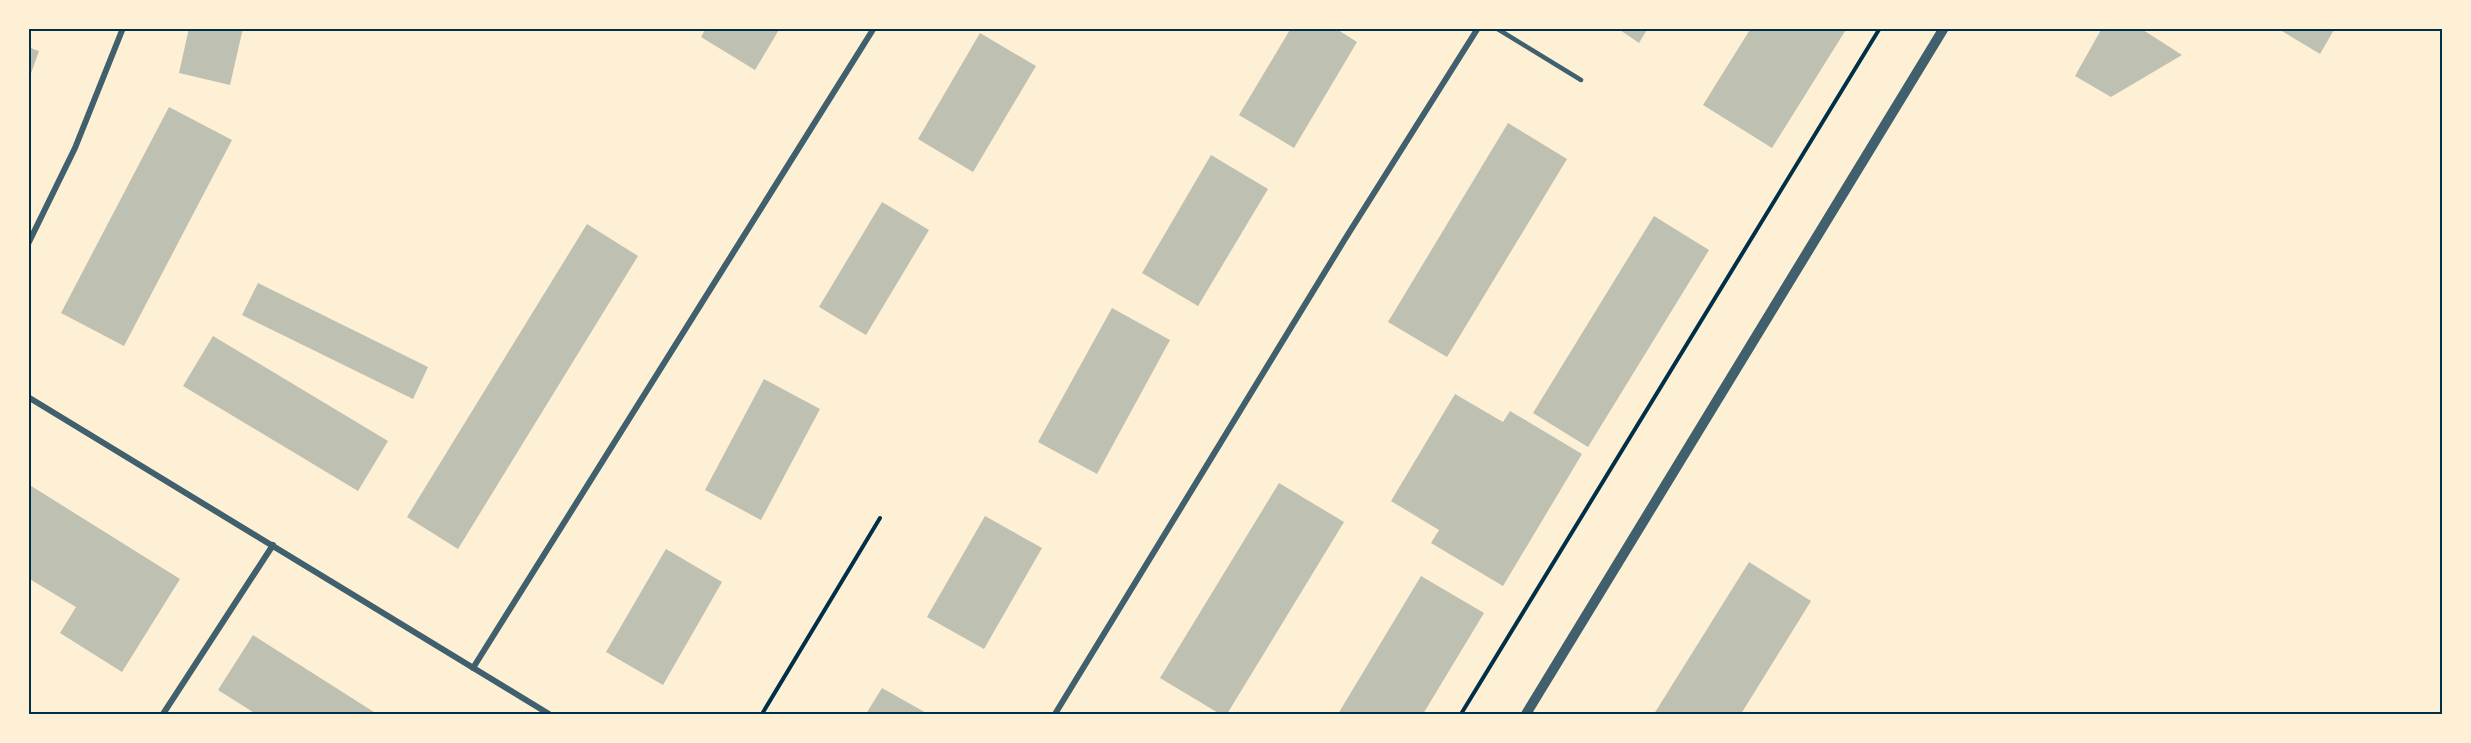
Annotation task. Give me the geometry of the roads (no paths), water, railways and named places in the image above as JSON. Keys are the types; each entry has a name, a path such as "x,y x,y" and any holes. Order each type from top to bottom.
{"street":[{"path":"28,244 75,148 123,28"},
{"path":"473,668 874,28"},
{"path":"1055,714 1345,239 1479,28"},
{"path":"1526,714 1944,28"},
{"path":"28,397 549,714"},
{"path":"163,714 273,545"}],"lane":[{"path":"1496,28 1581,80"}]}
